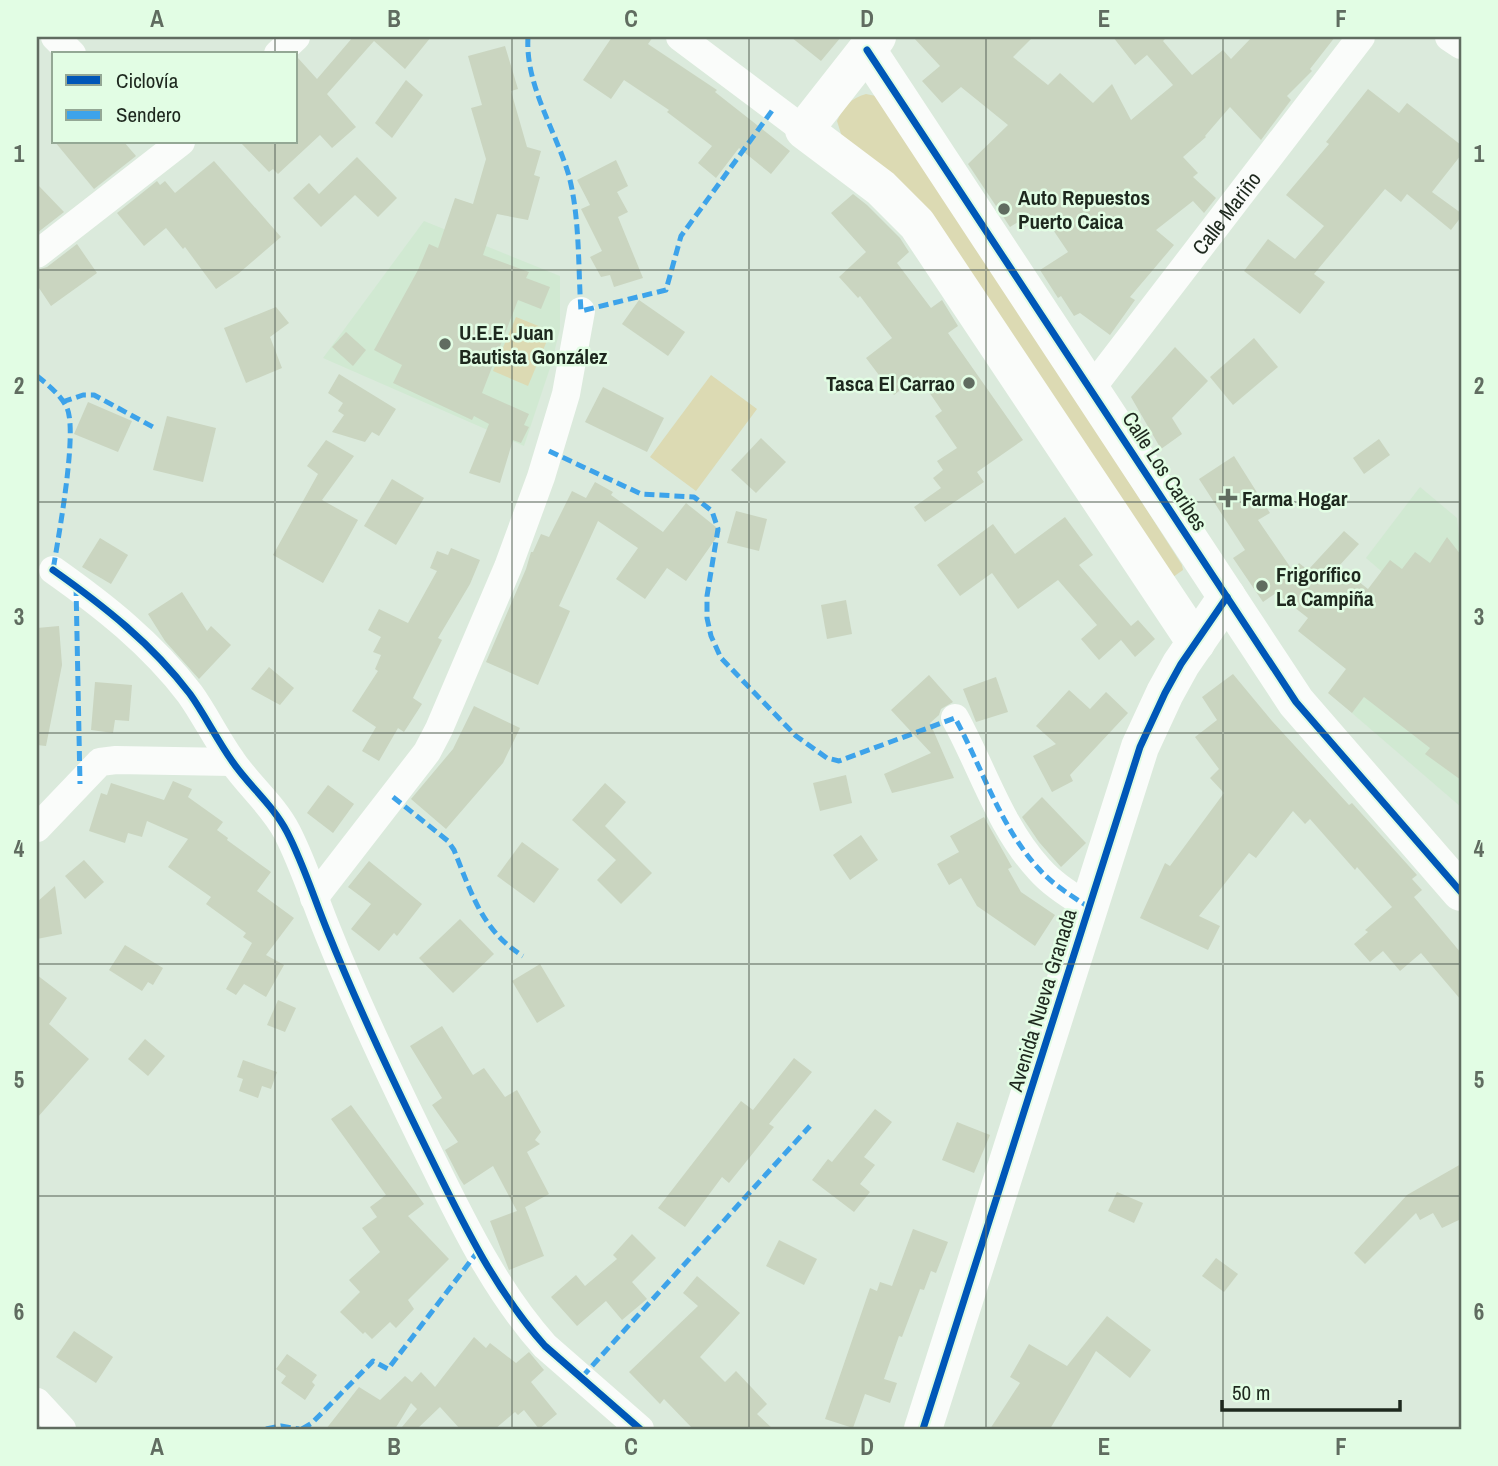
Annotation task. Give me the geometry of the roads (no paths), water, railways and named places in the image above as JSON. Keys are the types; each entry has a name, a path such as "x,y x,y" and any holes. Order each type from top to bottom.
{"street":[{"path":"55,37 70,52"},
{"path":"280,52 296,37"},
{"path":"680,37 881,188 917,224 1196,643"},
{"name":"Calle Mariño","path":"1091,389 1362,37"},
{"path":"1449,37 1461,45"},
{"path":"804,130 872,43"},
{"name":"Calle Los Caribes","path":"872,43 1091,389 1296,702 1461,892"},
{"path":"37,254 167,146"},
{"path":"314,898 421,760 439,729 508,567 541,477 566,394 581,311"},
{"path":"53,570 99,602 157,656 189,693 232,762 272,808 287,832 406,1106 450,1196 499,1285 545,1346 640,1429"},
{"name":"Avenida Nueva Granada","path":"923,1429 1140,747 1165,693 1227,597"},
{"path":"955,718 1004,818 1037,867 1052,882 1090,908"},
{"path":"37,828 100,762 232,762"},
{"path":"37,1402 62,1429"}],"place":[{"name":"Auto Repuestos Puerto Caica","path":"1004,209"},
{"name":"U.E.E. Juan Bautista González","path":"445,344"},
{"name":"Tasca El Carrao","path":"969,383"},
{"name":"Farma Hogar","path":"1228,498"},
{"name":"Frigorífico La Campiña","path":"1262,586"}]}
